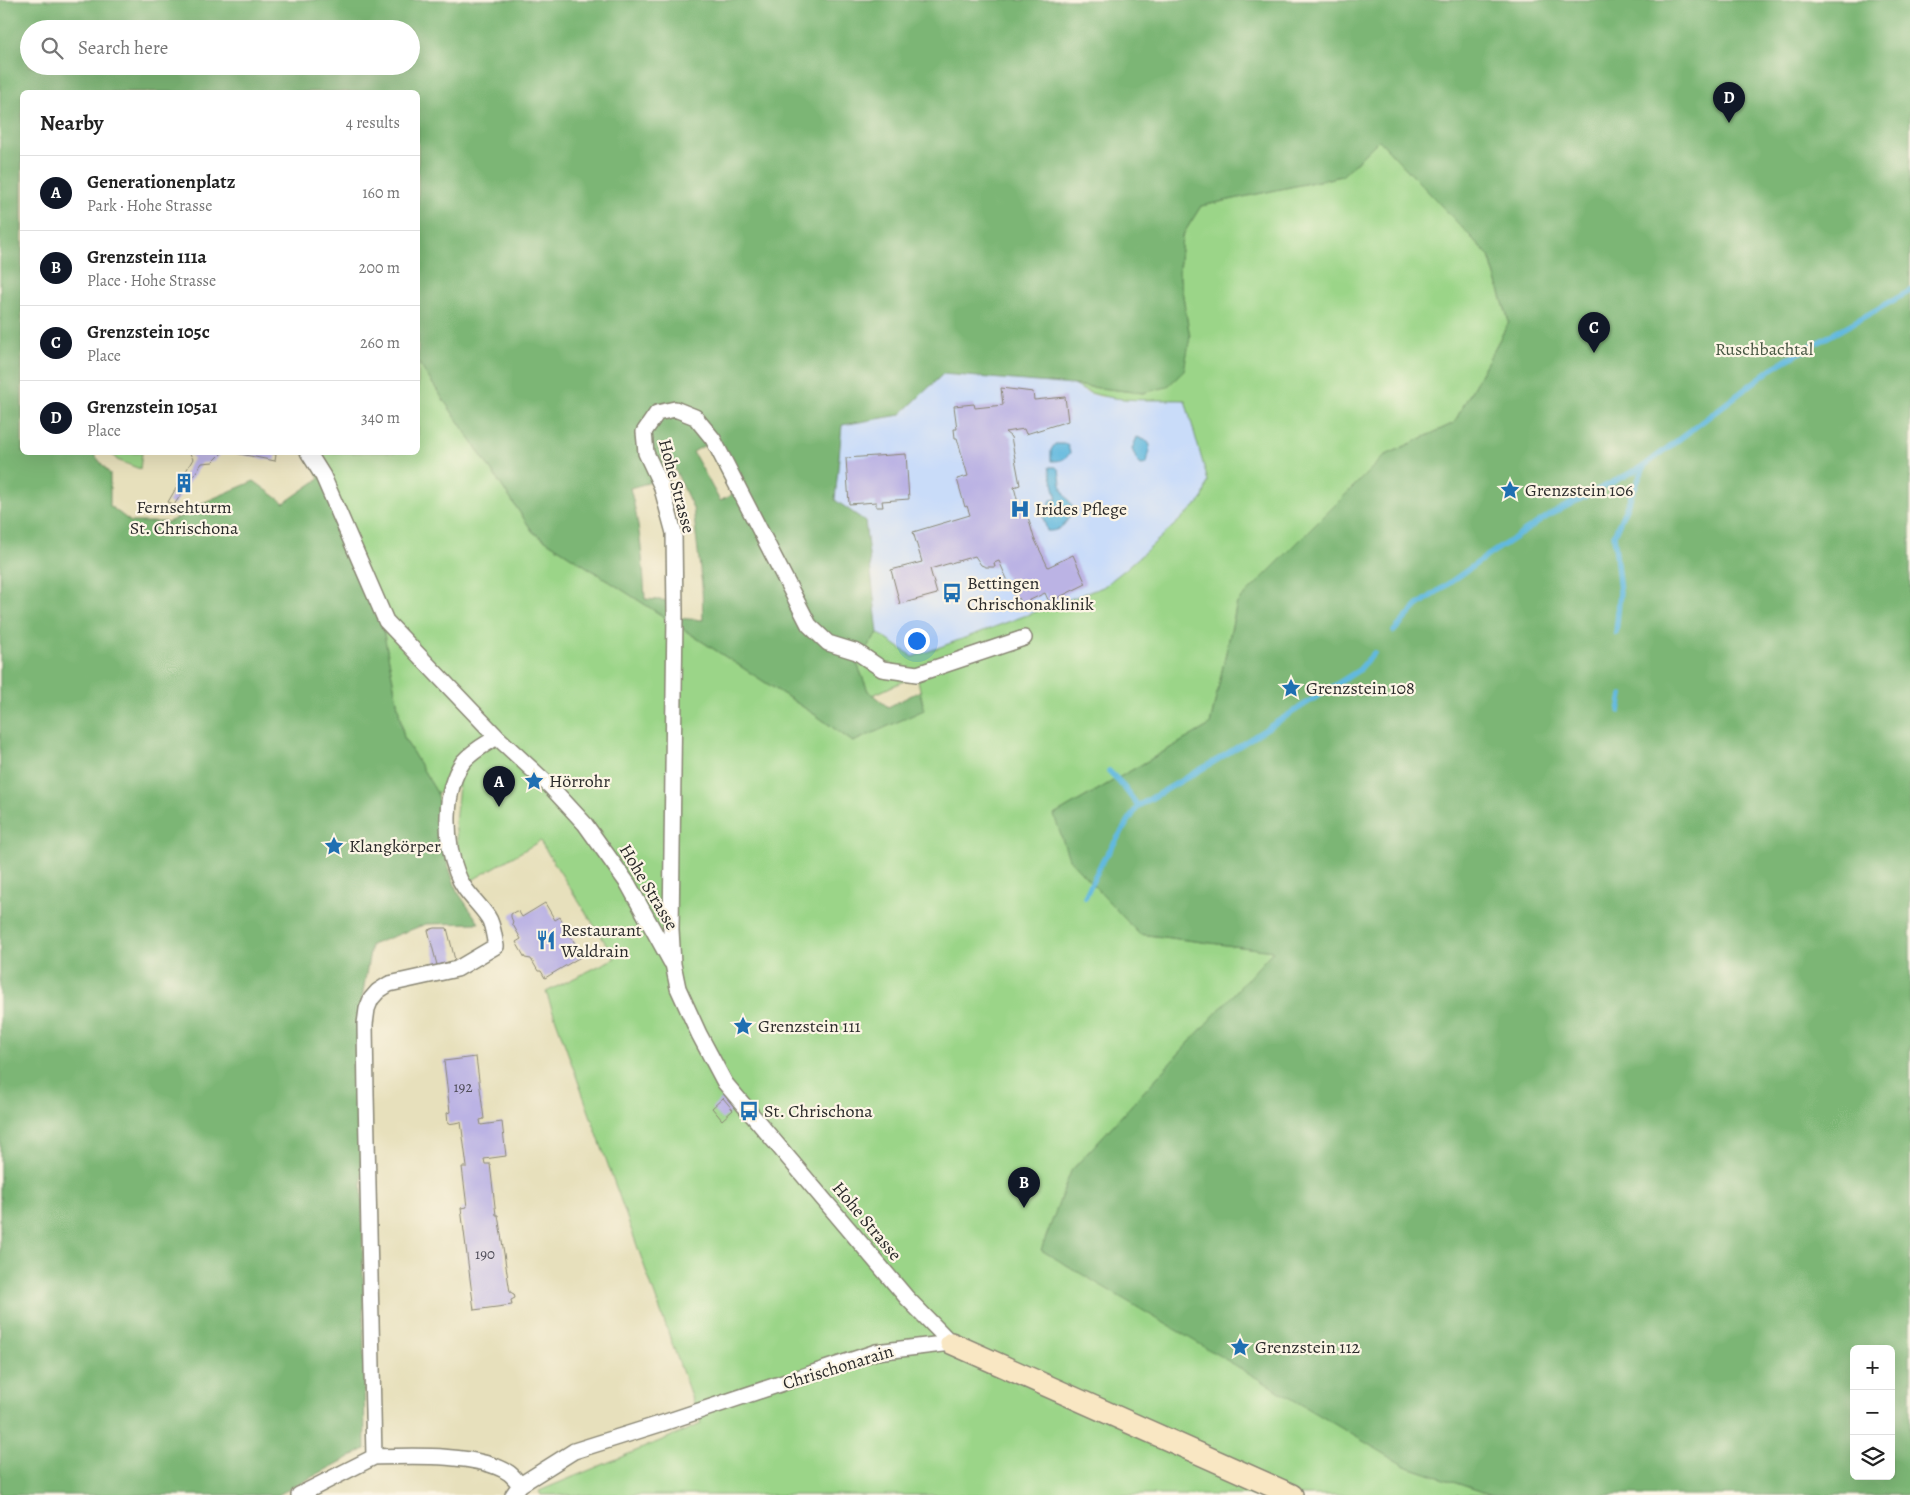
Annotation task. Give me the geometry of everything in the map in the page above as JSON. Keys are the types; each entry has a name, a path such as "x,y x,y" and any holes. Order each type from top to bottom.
{"street":[{"name":"Hohe Strasse","path":"951,1342 907,1298 725,1082 699,1034 678,988 673,964 671,930 675,614 674,533 661,485 646,453 644,432 657,413 675,409 695,417 713,439 808,625 828,643 857,652 882,669 917,674 1024,638"},
{"name":"Hohe Strasse","path":"310,455 323,476 386,622 497,737 550,786 585,824 628,884 673,964"},
{"path":"299,1495 374,1457 367,1163 365,1024 367,1009 374,995 389,984 457,969 496,946 489,918 470,896 457,874 449,839 448,811 456,774 464,761 497,737"},
{"path":"951,1342 1292,1495"},
{"name":"Chrischonarain","path":"374,1457 409,1456 475,1461 489,1464 510,1474 517,1490 574,1451 663,1424 876,1352 951,1342"}],"shaded area":[{"name":"Irides Pflege","path":"943,374 1073,385 1085,392 1101,397 1185,400 1208,481 1203,500 1103,587 913,657 878,633 865,521 835,500 842,425 900,415"}],"green space":[{"name":"Ruschbachtal","path":"0,0 1910,0 1910,1495 1492,1495 1405,1466 1041,1250 1071,1171 1273,951 1139,934 1069,859 1054,815 1210,725 1237,603 1384,456 1454,423 1509,322 1489,256 1379,140 1342,176 1201,206 1182,236 1179,273 1190,337 1184,371 1167,387 1143,393 943,374 900,415 842,425 835,500 865,521 878,633 856,661 868,691 888,707 920,691 924,710 853,742 817,716 533,532 420,365 420,90 20,90 20,455 95,455 110,474 110,506 131,522 168,522 199,509 200,504 254,481 284,503 323,476 383,629 404,738 437,793 446,858 457,891 479,923 426,924 371,945 360,1010 365,1449 278,1495 0,1495","holes":["707,444 733,494 720,501 693,452","673,465 693,508 702,586 703,620 675,618 674,601 645,599 640,543 630,488 655,481 652,472"]},
{"path":"1379,139 1489,256 1509,322 1454,423 1384,456 1237,603 1210,725 1054,815 1139,934 1274,951 1071,1171 1405,1466 1492,1495 541,1495 539,1491 701,1424 546,992 615,958 540,841 469,882 459,853 455,823 459,786 437,793 404,738 383,629 309,455 420,455 420,365 533,532 817,716 853,742 924,709 917,675 873,695 868,691 856,661 878,633 913,657 1103,587 1127,568 1202,500 1208,481 1185,400 1113,398 1086,391 1073,385 1143,393 1190,337 1179,273 1182,236 1201,206 1342,176"},
{"path":"113,455 142,455 140,469 117,460"}],"water":[{"path":"1137,437 1147,441 1150,445 1147,464 1141,465 1137,461 1132,449"},
{"path":"1055,444 1065,444 1068,446 1070,453 1062,460 1051,461 1051,450"},
{"path":"1049,467 1056,467 1059,470 1062,490 1072,506 1064,524 1052,531 1047,531 1042,513 1051,500 1057,499"}],"building":[{"path":"1001,388 1033,392 1034,400 1065,397 1068,421 1026,434 1024,429 1005,432 1011,437 1020,485 1014,487 1019,507 1025,506 1034,538 1048,567 1073,555 1086,584 1049,602 1045,593 1022,604 1019,598 1016,599 999,561 994,563 995,567 986,567 981,565 975,556 930,569 937,594 900,604 891,570 922,562 913,532 970,515 967,506 965,507 957,479 968,476 957,438 955,438 954,429 957,429 954,406 974,404 975,408 1003,405"},
{"path":"906,454 909,499 882,501 883,507 876,507 876,502 849,504 846,458"},
{"name":"Fernsehturm St. Chrischona","path":"191,455 220,455 213,462 202,463 174,505 168,502 193,459"},
{"path":"245,455 276,455 275,461"},
{"name":"Restaurant Waldrain","path":"545,903 555,920 560,917 582,956 545,978 531,959 525,958 516,942 521,939 512,923 511,914 516,911 522,917"},
{"path":"447,928 455,960 437,965 428,930"},
{"path":"476,1057 484,1119 480,1120 481,1125 502,1122 506,1156 484,1159 485,1164 490,1164 496,1215 498,1215 510,1292 514,1294 515,1298 511,1300 512,1305 474,1310 461,1208 467,1207 462,1167 467,1167 461,1122 448,1124 447,1113 450,1112 444,1061"},
{"path":"723,1098 733,1110 722,1120 712,1108"}],"waterway":[{"path":"1394,631 1417,606 1490,554 1551,514 1644,466 1774,367 1910,291"},
{"path":"1616,633 1620,592 1614,535 1644,467"},
{"path":"1085,897 1101,864 1138,806 1217,760 1359,670 1374,653"},
{"path":"1619,711 1622,695"},
{"path":"1109,771 1138,806"}],"place":[{"name":"Grenzstein 105a1","path":"1729,123"},
{"name":"Grenzstein 105c","path":"1594,353"},
{"name":"Fernsehturm St. Chrischona","path":"184,483"},
{"name":"Grenzstein 106","path":"1510,490"},
{"name":"Irides Pflege","path":"1020,509"},
{"name":"Bettingen Chrischonaklinik","path":"952,593"},
{"name":"Grenzstein 108","path":"1291,688"},
{"name":"Hörrohr","path":"534,781"},
{"name":"Generationenplatz","path":"499,807"},
{"name":"Klangkörper","path":"334,846"},
{"name":"Restaurant Waldrain","path":"546,940"},
{"name":"Grenzstein 111","path":"743,1026"},
{"name":"St. Chrischona","path":"749,1111"},
{"name":"Grenzstein 111a","path":"1024,1208"},
{"name":"Grenzstein 112","path":"1240,1347"}]}
